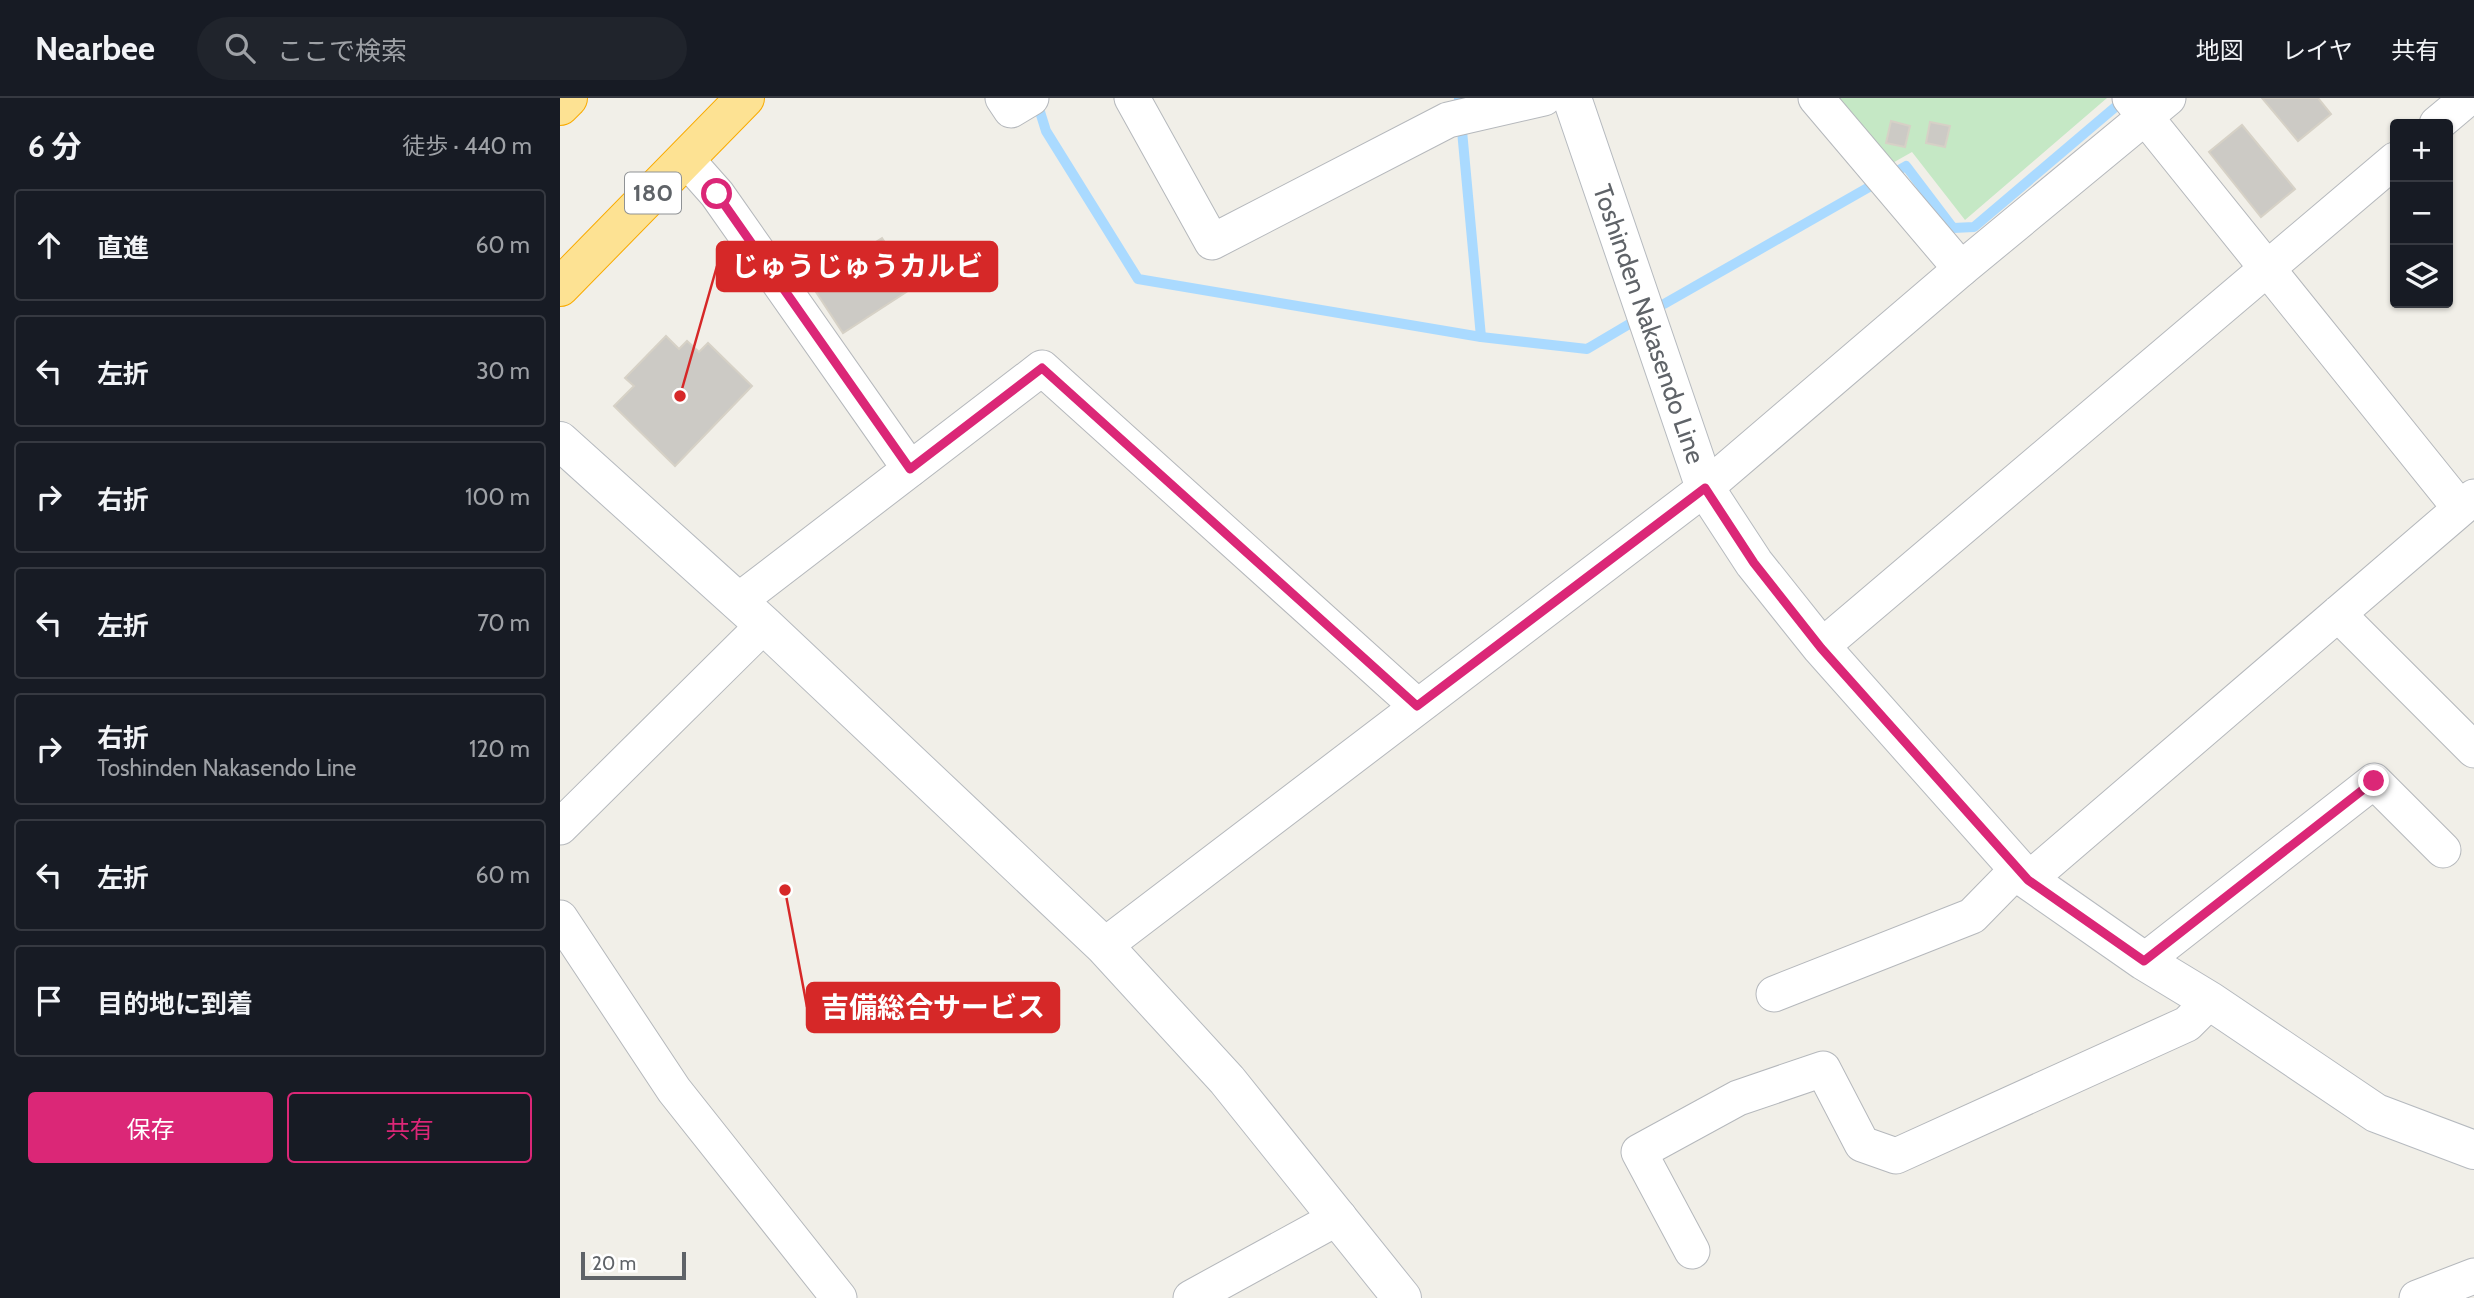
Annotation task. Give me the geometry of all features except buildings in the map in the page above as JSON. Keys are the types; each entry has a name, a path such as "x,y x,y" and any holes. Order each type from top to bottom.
{"highway":[{"path":"560,106 568,98"},
{"name":"180","path":"560,287 745,98"}],"main road":[{"name":"Toshinden Nakasendo Line","path":"1572,98 1705,488 1754,563 1821,648 2023,875 2144,961 2210,1001 2376,1112 2474,1150"},
{"path":"560,441 750,614 1104,946 1227,1080 1402,1298"}],"street":[{"path":"1132,98 1212,242 1460,118 1544,98"},
{"path":"1816,98 1961,269"},
{"path":"2443,119 2468,98"},
{"path":"1104,946 1705,488 1961,269 2145,104 2269,268 2467,502 2338,614 1972,916 1774,994"},
{"path":"686,159 717,194 910,469"},
{"path":"1821,648 2390,164"},
{"path":"560,827 750,614 910,469 1042,368 1417,706"},
{"path":"2338,614 2474,750"},
{"path":"2144,961 2374,781 2443,850"},
{"path":"560,918 674,1090 839,1298"},
{"path":"1692,1251 1639,1152 1738,1098 1823,1069 1862,1144 1896,1156 2187,1024 2210,1001"},
{"path":"1191,1298 1339,1217"},
{"path":"2417,1298 2474,1276"}],"green space":[{"path":"1834,98 2107,98 1965,220 1912,152 1889,165"}],"waterway":[{"path":"1459,98 1481,337"},
{"path":"1664,304 1906,166 1953,228 1974,227 2126,98"},
{"path":"1037,102 1046,131 1138,279 1481,337 1587,349 1631,323"}],"place":[{"name":"じゅうじゅうカルビ","path":"680,396"},
{"name":"吉備総合サービス","path":"785,890"}],"route":[{"path":"717,194 910,469 1042,368 1417,706 1705,488 1754,563 1821,648 2028,880 2144,961 2374,781"}]}
